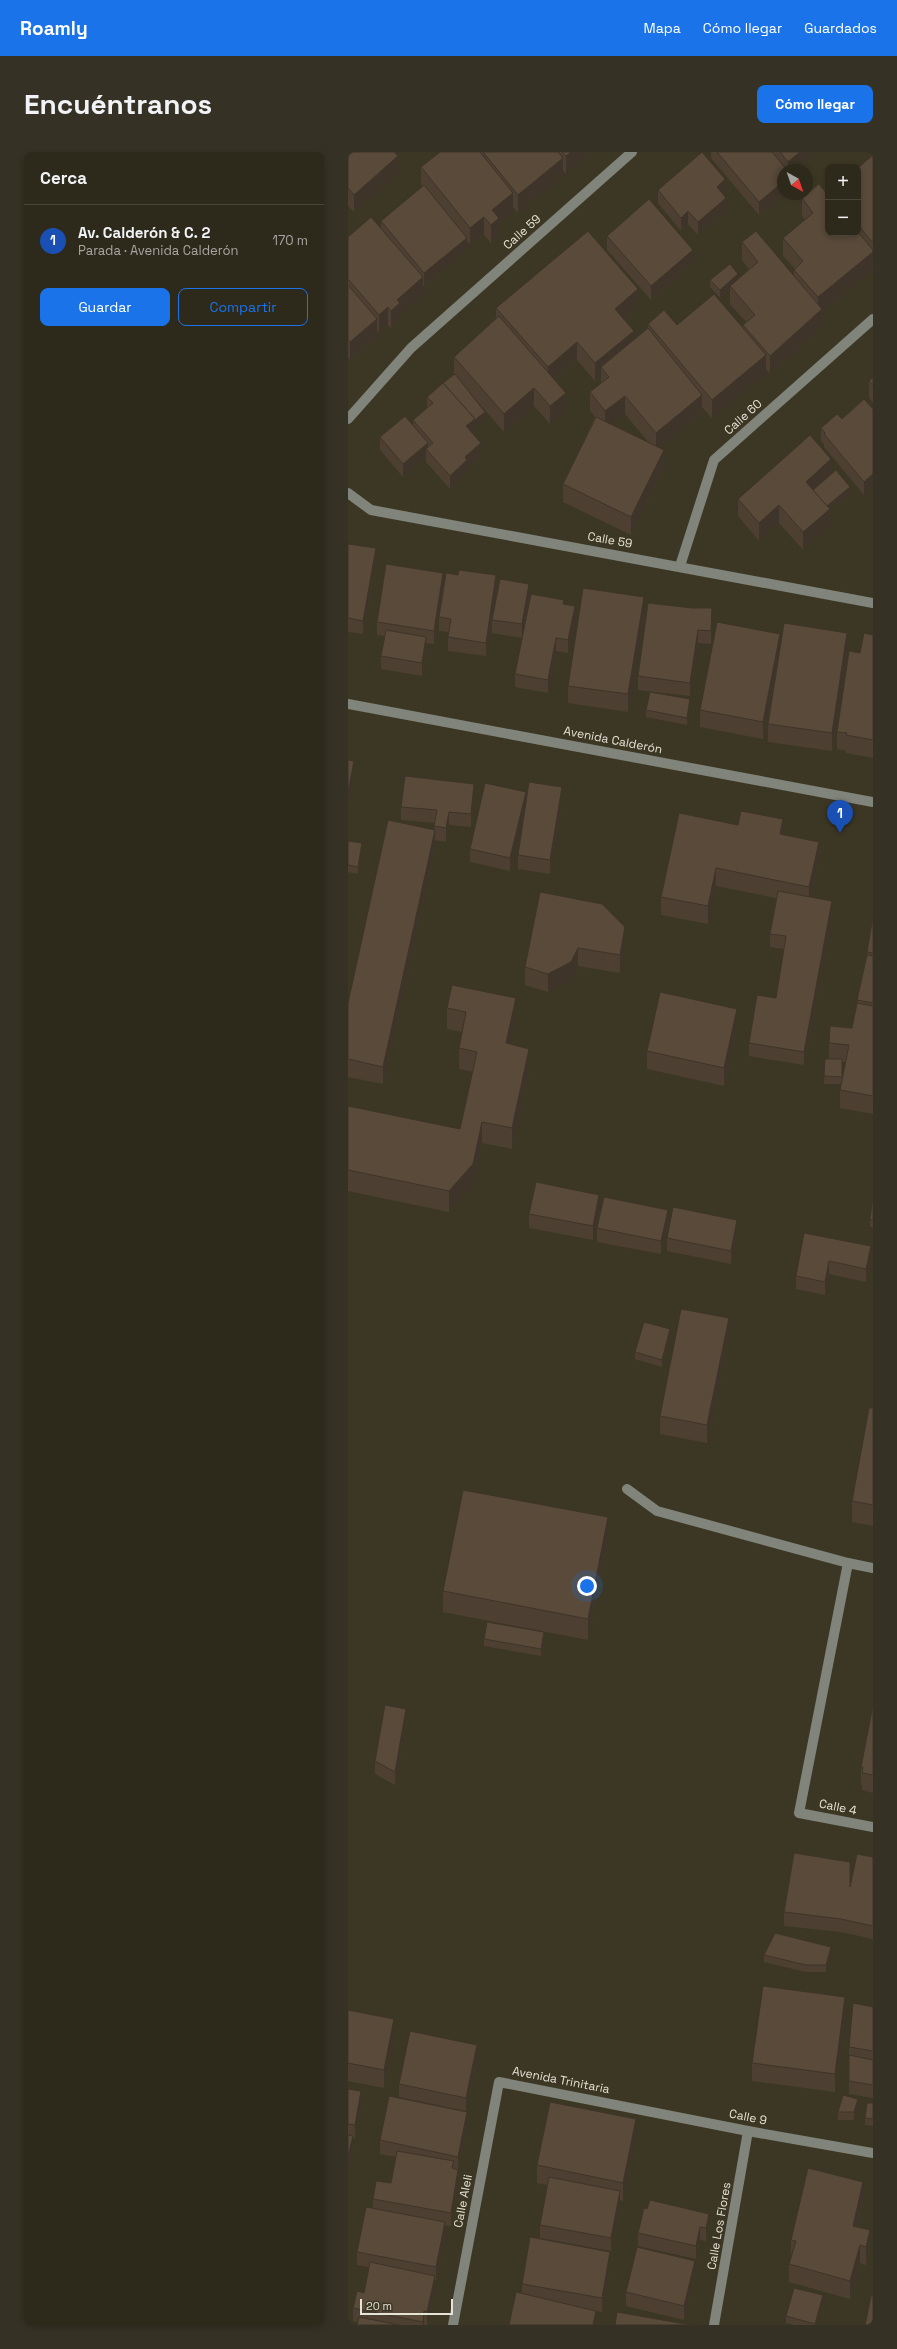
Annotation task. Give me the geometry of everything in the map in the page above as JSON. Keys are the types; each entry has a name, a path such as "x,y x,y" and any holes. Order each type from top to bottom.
{"street":[{"name":"Calle 59","path":"348,419 411,348 632,152"},
{"name":"Calle 60","path":"680,566 714,460 873,319"},
{"name":"Calle 59","path":"348,493 371,510 873,602"},
{"name":"Avenida Calderón","path":"348,704 873,802"},
{"path":"627,1490 657,1511 848,1564 873,1568"},
{"name":"Calle 4","path":"848,1564 798,1812 873,1827"},
{"name":"Avenida Trinitaria","path":"499,2082 618,2105"},
{"name":"Calle Aleli","path":"453,2325 499,2082"},
{"name":"Calle 9","path":"618,2105 748,2131 873,2153"},
{"name":"Calle Los Flores","path":"714,2325 748,2131"}],"building":[{"path":"348,152 394,152 398,156 354,195 348,188"},
{"path":"440,152 480,152 513,193 492,210 499,218 491,225 484,217 470,228 421,167"},
{"path":"483,152 558,152 563,158 518,195"},
{"path":"562,152 571,152 566,156"},
{"path":"702,152 725,179 717,187 726,198 698,222 688,211 681,218 658,190"},
{"path":"717,152 772,152 782,164 777,164 777,187 759,202"},
{"path":"780,152 800,152 788,162"},
{"path":"873,155 873,243 861,229 861,165"},
{"path":"819,184 825,191 825,236 861,236 873,250 873,252 818,297 794,270 803,261 783,238 813,213 803,200 813,200 813,189"},
{"path":"424,185 467,238 424,273 381,221"},
{"path":"649,199 693,250 651,286 607,236"},
{"path":"371,217 423,277 397,300 400,303 391,311 388,307 379,315 348,279 348,237"},
{"path":"588,231 638,289 615,309 634,331 595,363 577,342 548,367 496,308"},
{"path":"756,231 822,309 770,356 743,325 755,315 730,286 758,262 742,242"},
{"path":"730,264 738,274 720,290 710,280"},
{"path":"348,285 377,319 350,342 348,340"},
{"path":"714,294 766,355 712,400 648,324 664,310 677,325"},
{"path":"499,316 566,393 550,406 534,388 504,414 454,357"},
{"path":"648,328 702,395 656,433 625,396 605,411 590,392 609,377 601,367"},
{"path":"455,374 485,412 475,420 443,383"},
{"path":"873,377 873,385 869,381"},
{"path":"443,383 475,419 466,426 481,443 465,457 467,460 450,476 426,449 433,443 413,420 433,403 427,397"},
{"path":"864,399 873,409 873,474 864,482 824,434 825,433 821,428 837,414 842,419"},
{"path":"405,416 428,443 403,464 380,437"},
{"path":"596,417 664,450 631,517 563,484"},
{"path":"810,435 831,459 806,482 830,509 803,532 779,505 759,523 738,499"},
{"path":"836,470 850,487 827,506 813,490"},
{"path":"348,544 376,548 363,621 348,618"},
{"path":"386,564 443,573 434,631 377,622"},
{"path":"459,570 496,575 486,643 448,637 451,619 439,617 446,573 458,575"},
{"path":"500,579 529,584 522,624 492,620"},
{"path":"583,588 644,597 628,694 568,686"},
{"path":"531,594 564,600 563,604 575,606 568,640 556,638 548,680 515,674"},
{"path":"648,603 692,608 712,608 711,631 698,630 690,683 638,676"},
{"path":"717,622 780,634 763,722 700,710"},
{"path":"784,623 847,633 832,733 768,724"},
{"path":"386,630 426,637 422,663 381,656"},
{"path":"864,633 873,635 873,740 837,732 849,651 860,653"},
{"path":"650,692 690,699 687,718 646,710"},
{"path":"348,760 354,761 348,793"},
{"path":"405,776 474,784 471,814 449,812 446,828 434,826 437,810 401,807"},
{"path":"529,782 562,787 550,860 518,855"},
{"path":"485,783 526,792 510,858 470,849"},
{"path":"741,811 783,819 780,834 819,842 809,887 716,868 708,906 661,897 679,813 738,825"},
{"path":"388,820 435,830 383,1067 348,1059 348,1003"},
{"path":"348,841 362,843 358,867 348,865"},
{"path":"778,891 832,901 804,1052 749,1043 757,995 776,998 786,936 770,934"},
{"path":"540,892 602,904 625,927 620,955 578,948 571,962 548,974 525,967"},
{"path":"873,916 873,953 867,952"},
{"path":"867,955 873,956 873,1003 857,1000"},
{"path":"452,985 516,998 506,1043 529,1049 512,1128 482,1122 473,1164 449,1191 348,1170 348,1106 460,1129 477,1052 459,1048 466,1012 447,1008"},
{"path":"660,992 737,1009 724,1068 647,1051"},
{"path":"857,1003 873,1006 873,1096 840,1090 849,1045 829,1043 830,1026 852,1028"},
{"path":"825,1059 842,1059 842,1077 824,1076"},
{"path":"536,1182 599,1195 593,1226 529,1214"},
{"path":"604,1197 668,1210 661,1241 597,1228"},
{"path":"872,1203 873,1220 870,1220"},
{"path":"673,1207 737,1220 731,1251 667,1238"},
{"path":"804,1233 871,1246 866,1269 829,1261 825,1282 796,1276"},
{"path":"681,1309 729,1318 707,1425 660,1416"},
{"path":"644,1322 670,1329 662,1360 635,1352"},
{"path":"869,1408 873,1408 873,1505 852,1501"},
{"path":"463,1490 608,1517 588,1619 443,1591"},
{"path":"487,1622 544,1632 541,1649 484,1639"},
{"path":"385,1705 406,1709 395,1772 375,1761"},
{"path":"873,1705 873,1775 862,1773 863,1767 861,1767"},
{"path":"794,1853 850,1862 850,1887 857,1854 873,1857 873,1926 841,1919 784,1912"},
{"path":"775,1933 831,1947 826,1965 806,1965 764,1955"},
{"path":"763,1986 845,1997 835,2074 752,2063"},
{"path":"853,2003 873,2007 873,2051 849,2047"},
{"path":"348,2010 394,2019 384,2070 348,2063"},
{"path":"410,2031 477,2045 466,2098 399,2084"},
{"path":"849,2055 873,2060 873,2085 849,2081"},
{"path":"348,2089 361,2091 355,2125 348,2124"},
{"path":"843,2095 858,2099 854,2112 838,2112"},
{"path":"389,2096 467,2112 458,2157 380,2140"},
{"path":"550,2102 636,2119 623,2183 537,2165"},
{"path":"867,2103 873,2103 873,2119 865,2118"},
{"path":"348,2135 353,2136 348,2157"},
{"path":"397,2151 454,2161 452,2168 458,2170 451,2213 373,2199 376,2181 391,2183"},
{"path":"808,2168 863,2182 853,2226 870,2230 866,2247 860,2245 850,2281 789,2264 796,2241 791,2240"},
{"path":"549,2177 620,2191 611,2238 540,2225"},
{"path":"650,2200 709,2214 706,2228 700,2227 696,2246 638,2233 644,2208 647,2209"},
{"path":"366,2207 445,2222 436,2267 357,2252"},
{"path":"530,2237 610,2252 602,2298 522,2284"},
{"path":"637,2247 695,2261 684,2306 626,2292"},
{"path":"370,2262 435,2276 427,2312 424,2311 423,2322 353,2308 357,2291 364,2293"},
{"path":"794,2288 823,2295 815,2324 786,2316"},
{"path":"516,2292 596,2311 593,2325 509,2325"},
{"path":"871,2296 873,2296 873,2325 865,2325"},
{"path":"617,2312 691,2325 615,2325"},
{"path":"359,2317 399,2325 357,2325"}],"place":[{"name":"Av. Calderón & C. 2","path":"840,833"}]}
